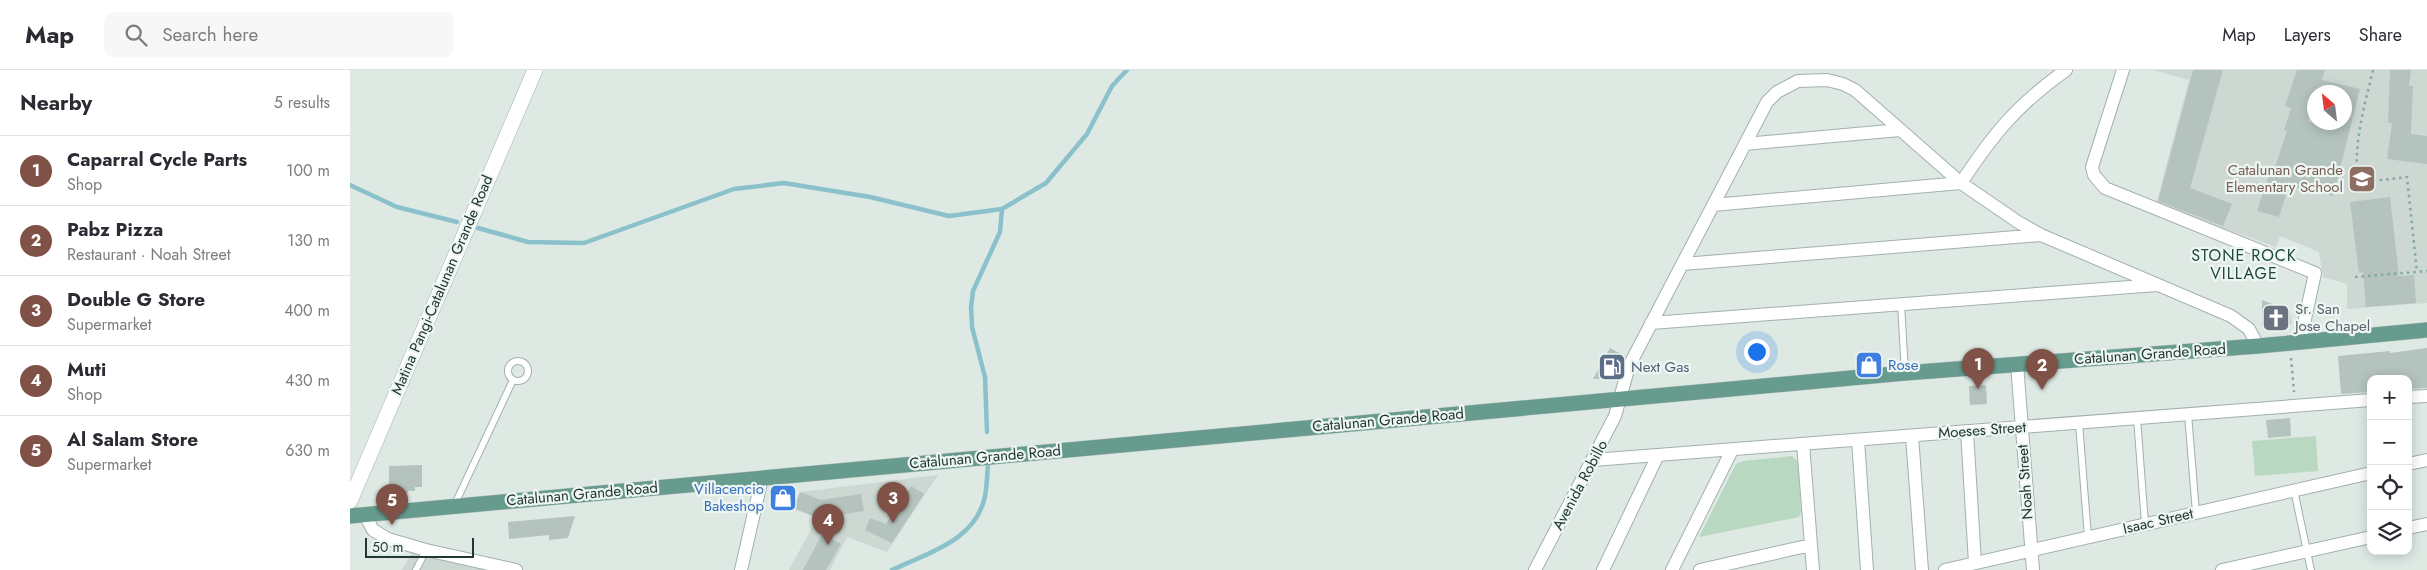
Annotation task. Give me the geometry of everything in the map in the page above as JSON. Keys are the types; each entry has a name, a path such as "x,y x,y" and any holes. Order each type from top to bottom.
{"main road":[{"name":"Catalunan Grande Road","path":"358,515 1621,398 1905,373 2258,346 2427,330"}],"street":[{"name":"Matina Pangi-Catalunan Grande Road","path":"350,501 535,70"},
{"path":"1713,205 1961,183 2002,125 2025,101 2066,70"},
{"path":"2123,70 2092,167 2094,176 2105,188 2314,273 2295,342"},
{"name":"Avenida Robillo","path":"1535,570 1615,416 1629,366 1767,102 1776,92 1786,86 1805,80 1827,80 1843,84 1868,100 1961,183 2000,210 2041,235 2161,284 2243,323 2252,333 2258,346"},
{"path":"1745,144 1900,130"},
{"path":"1683,264 2041,235"},
{"path":"1651,323 2161,284"},
{"name":"Noah Street","path":"2016,364 2033,570"},
{"path":"2412,397 2427,396"},
{"name":"Moeses Street","path":"1593,460 2367,400"},
{"path":"1967,431 1975,563"},
{"path":"1912,436 1922,570"},
{"path":"1858,440 1867,570"},
{"path":"1803,444 1813,570"},
{"path":"1672,570 1732,450"},
{"path":"1603,570 1658,455"},
{"path":"2412,463 2427,460"},
{"name":"Isaac Street","path":"1945,570 2367,474"},
{"path":"741,570 762,478"},
{"path":"358,515 379,535 426,550 516,570"},
{"path":"2412,527 2427,524"},
{"path":"2222,570 2367,538"},
{"path":"1700,570 1811,545"}],"lane":[{"path":"1901,304 1905,373"},
{"path":"454,506 513,380"},
{"path":"2188,414 2196,513"},
{"path":"2137,418 2145,524"},
{"path":"2079,423 2088,537"},
{"path":"2294,490 2311,570"},
{"path":"416,570 426,550"}],"path":[{"path":"2373,70 2358,135 2356,152 2358,183 2407,177 2417,272"},
{"path":"2355,276 2427,271"},
{"path":"2295,342 2296,406"}],"shaded area":[{"path":"2153,70 2427,70 2427,303 2347,309 2347,284 2323,277 2319,252 2280,236 2276,247 2156,204 2189,80"},
{"path":"938,475 887,552 847,537 830,570 789,570 817,518 793,509 800,492"},
{"path":"412,552 489,570 402,570"}],"green space":[{"path":"2316,436 2318,471 2255,476 2252,441"},
{"path":"1792,456 1798,462 1801,512 1799,517 1699,537 1736,464 1743,461"}],"building":[{"path":"2193,70 2223,70 2190,188 2232,204 2223,226 2158,201"},
{"path":"2297,70 2325,70 2322,80 2343,85 2307,85 2307,130 2350,130 2333,196 2289,185 2279,217 2257,211 2271,169 2274,170 2287,131 2284,130 2291,108 2285,106"},
{"path":"2390,70 2411,70 2409,86 2413,86 2411,134 2427,136 2427,164 2387,159 2392,123 2388,123"},
{"path":"2352,87 2360,89 2352,121"},
{"path":"2390,197 2399,276 2414,275 2416,303 2366,307 2363,272 2359,273 2350,202"},
{"name":"Sr. San Jose Chapel","path":"2262,300 2290,311 2291,324 2262,326"},
{"name":"Next Gas","path":"1610,348 1625,356 1618,374 1612,373 1610,378 1593,379"},
{"path":"2427,348 2427,388 2412,389 2412,375 2367,375 2367,392 2341,394 2338,356 2390,351 2390,353"},
{"path":"1986,385 1987,404 1970,405 1969,386"},
{"path":"2290,418 2291,436 2268,438 2266,420"},
{"path":"422,465 422,487 415,487 415,491 408,491 408,493 389,493 389,466"},
{"path":"911,486 924,494 892,543 865,530 870,518 886,524"},
{"path":"800,492 821,500 861,494 864,511 819,518 794,508"},
{"path":"575,516 568,538 549,540 549,535 509,539 508,522"},
{"path":"822,534 841,544 826,570 803,570"}],"waterway":[{"path":"478,228 528,242 584,243 734,189 784,183 870,197 949,216 1002,209 1046,183 1087,134 1112,86 1127,70"},
{"path":"350,185 397,207 457,222"},
{"path":"987,432 985,377 972,327 971,307 973,291 1000,232 1002,209"},
{"path":"892,570 948,544 972,524 980,511 985,496 988,465"}],"place":[{"name":"Catalunan Grande Elementary School","path":"2362,179"},
{"name":"Sr. San Jose Chapel","path":"2276,318"},
{"name":"Rose","path":"1869,365"},
{"name":"Next Gas","path":"1612,367"},
{"name":"Caparral Cycle Parts","path":"1978,389"},
{"name":"Pabz Pizza","path":"2042,390"},
{"name":"Villacencio Bakeshop","path":"783,498"},
{"name":"Double G Store","path":"893,523"},
{"name":"Al Salam Store","path":"392,525"},
{"name":"Muti","path":"828,545"}],"district":[{"name":"STONE ROCK VILLAGE","path":"2244,264"}]}
